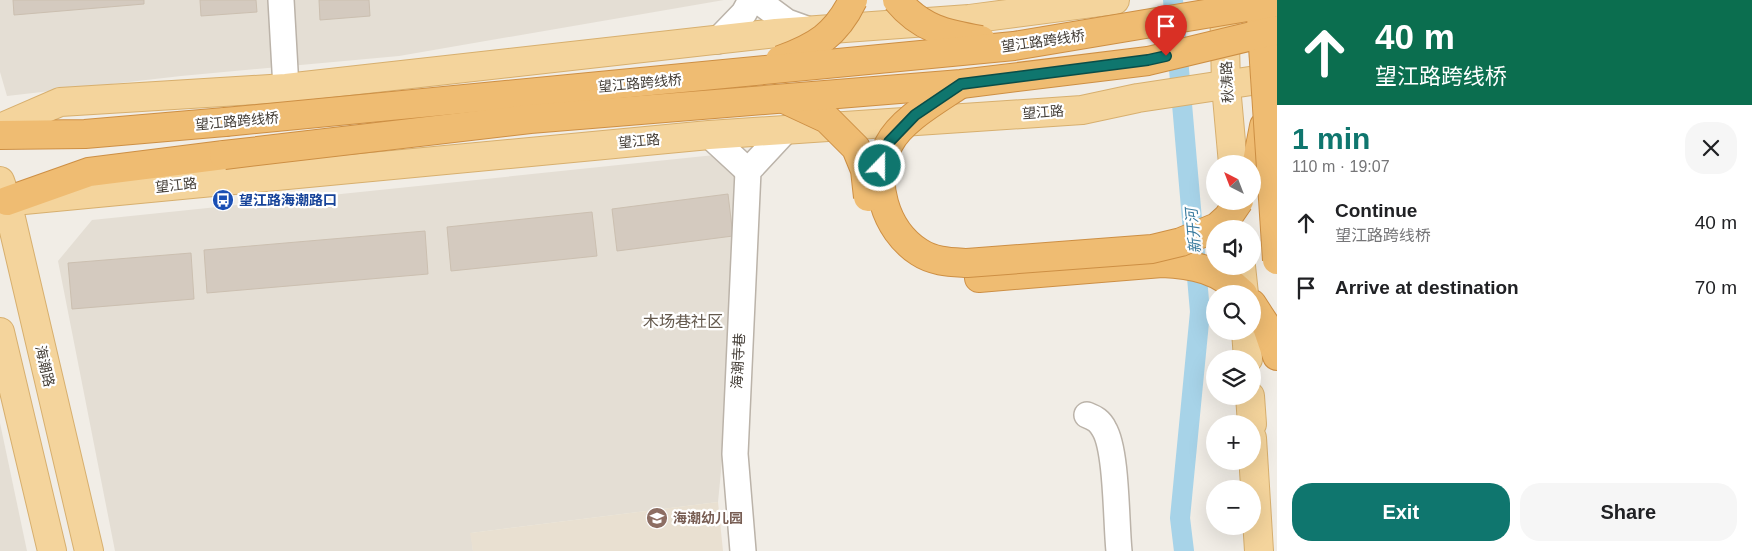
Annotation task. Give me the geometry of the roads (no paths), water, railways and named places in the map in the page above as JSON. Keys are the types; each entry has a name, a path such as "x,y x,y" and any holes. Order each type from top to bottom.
{"highway":[{"path":"737,74 809,50 824,40 846,14 853,0"},
{"path":"897,0 907,11 940,33 1014,46"},
{"path":"1260,0 1277,260"},
{"name":"望江路跨线桥","path":"0,134 85,134 225,122 1014,46 1277,2"},
{"name":"望江路跨线桥","path":"2,195 89,172 224,155 530,119 961,84 1148,60 1277,30"},
{"path":"961,84 915,115 889,142 880,166 882,194 888,216 901,234 919,252 939,261 967,263 1152,249 1181,242 1211,231 1228,217 1232,210"},
{"path":"780,98 827,119 856,148 865,170 866,192 881,231 904,260 936,277 980,278 1162,263 1186,264 1212,271 1234,285"},
{"path":"1258,155 1267,110"},
{"path":"1261,319 1277,356"}],"main road":[{"path":"0,128 60,102 286,88 812,31 969,19 1115,0"},
{"name":"秋涛路","path":"1224,0 1217,87 1231,155"},
{"name":"望江路","path":"2,195 709,135 1082,110 1138,98 1277,77"},
{"name":"海潮路","path":"2,195 89,551"},
{"path":"0,332 52,551"},
{"path":"1254,470 1259,551"}],"street":[{"path":"281,0 286,88"},
{"path":"717,41 744,13 752,0"},
{"path":"756,0 787,22 812,31"},
{"path":"709,135 748,171 787,129"},
{"name":"海潮寺巷","path":"743,551 736,436 748,171"},
{"path":"1087,415 1096,418 1105,430 1110,453 1119,551"}],"waterway":[{"name":"新开河","path":"1173,0 1200,312 1180,518 1184,551"}],"place":[{"name":"望江路海潮路口","path":"223,200"},
{"name":"海潮幼儿园","path":"657,518"}],"district":[{"name":"木场巷社区","path":"683,321"}]}
